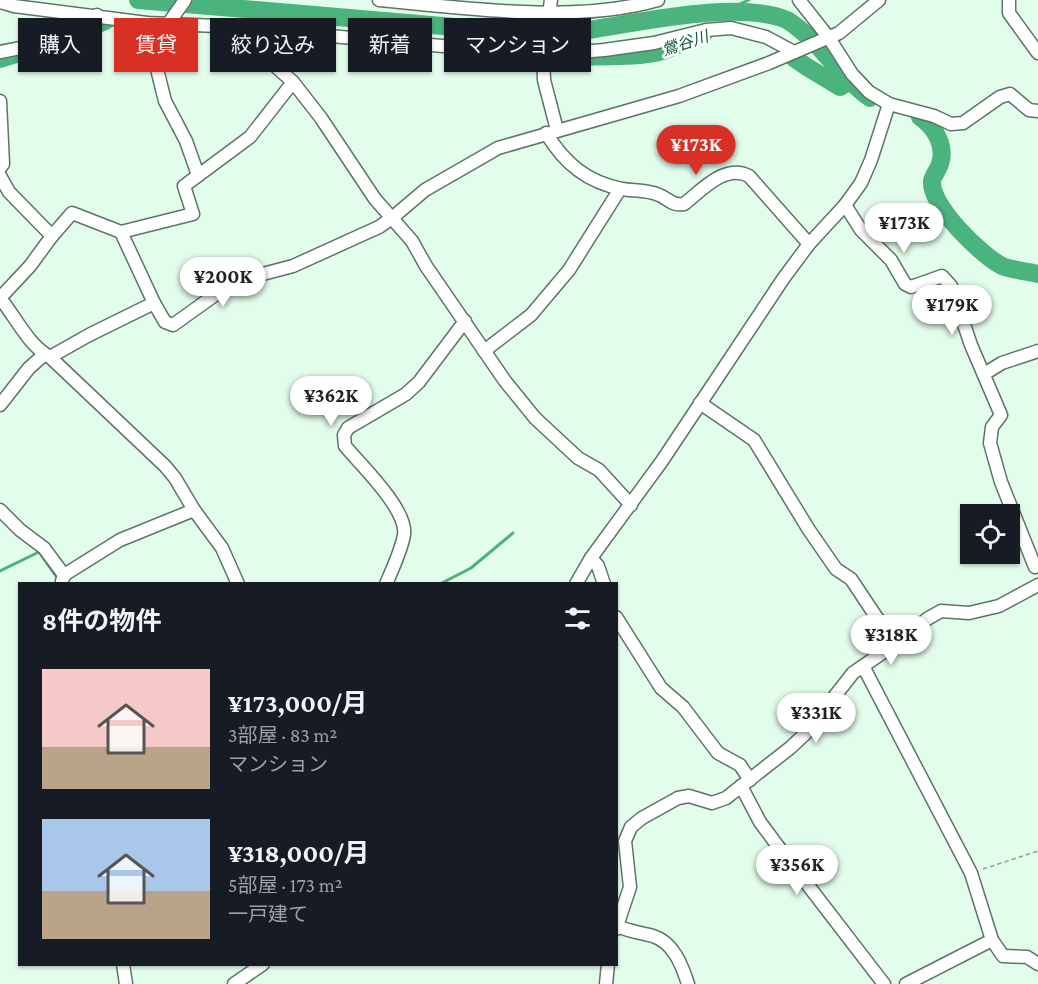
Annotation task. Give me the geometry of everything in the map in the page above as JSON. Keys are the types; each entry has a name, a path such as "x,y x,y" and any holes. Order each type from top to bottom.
{"street":[{"path":"172,18 185,0"},
{"path":"379,0 496,11 601,10 658,0"},
{"path":"121,232 154,303 165,322 173,325 235,283 293,266 379,227 425,190 498,148 679,96 798,51 825,40 879,0"},
{"path":"1009,0 1009,13 1038,53"},
{"path":"0,2 14,6 118,18"},
{"path":"801,2 825,40 852,74 869,92 889,104 934,116 951,124 963,123 1000,97 1010,94 1029,110 1038,111"},
{"path":"0,52 35,45 82,28 97,15"},
{"path":"591,49 634,46 706,30 731,28 766,37 798,51"},
{"path":"336,35 444,44"},
{"path":"158,72 165,100 186,141 198,175"},
{"path":"282,72 293,82 321,118 375,199 412,241 426,266 484,351 535,418 578,458 599,470 631,505"},
{"path":"544,72 551,132 570,163 584,176 620,189 658,194 675,205 684,204 723,174 742,172 749,176 809,244"},
{"path":"237,582 222,548 165,466 31,340 0,298 30,266 72,213 121,232 193,214 184,186 250,138 293,82"},
{"path":"0,101 3,164 0,168"},
{"path":"577,582 591,558 631,505 783,279 809,244 845,205 861,183 889,104"},
{"path":"0,176 9,192 52,236"},
{"path":"484,351 531,315 554,288 569,270 620,189"},
{"path":"845,205 861,230 891,260 905,284 911,287 942,276 951,286 971,345 1001,415 992,427 990,443 1001,483 1037,569"},
{"path":"0,405 29,368 47,355 154,303"},
{"path":"387,582 405,533 403,522 397,508 345,446 344,435 348,428 406,394 419,382 465,321"},
{"path":"984,374 1002,363 1038,351"},
{"path":"700,403 754,440 809,530 836,569 851,579 877,618 901,640"},
{"path":"0,510 20,530 44,548 62,580 120,540 194,510"},
{"path":"591,558 598,566 603,582"},
{"path":"618,924 630,887 624,841 631,827 642,818 678,798 689,796 712,803 726,798 805,734 843,684 863,666 927,619 941,611 969,613 999,606 1038,585"},
{"path":"618,620 661,688 682,707 718,753 740,765 760,822 884,984"},
{"path":"863,666 971,873 992,940 1004,956 1027,957 1038,964"},
{"path":"618,927 654,936 666,942 688,984"},
{"path":"906,984 992,940"},
{"path":"123,966 126,984"},
{"path":"234,984 260,966"},
{"path":"606,984 608,966"}],"path":[{"path":"971,873 1038,851"}],"waterway":[{"path":"138,0 525,33 581,31 690,14 717,12 767,14 787,20 798,28 870,98"},
{"path":"733,7 749,0"},
{"name":"鶯谷川","path":"102,22 107,20"},
{"name":"鶯谷川","path":"591,57 650,54 665,51 691,38 703,35"},
{"name":"鶯谷川","path":"0,59 18,54"},
{"name":"鶯谷川","path":"794,58 840,87 850,81"},
{"name":"鶯谷川","path":"920,117 935,132 942,150 940,164 932,181 939,203 948,216 970,241 1002,266 1038,274"},
{"path":"444,582 471,568 513,533"},
{"path":"0,571 39,552 58,579"}]}
